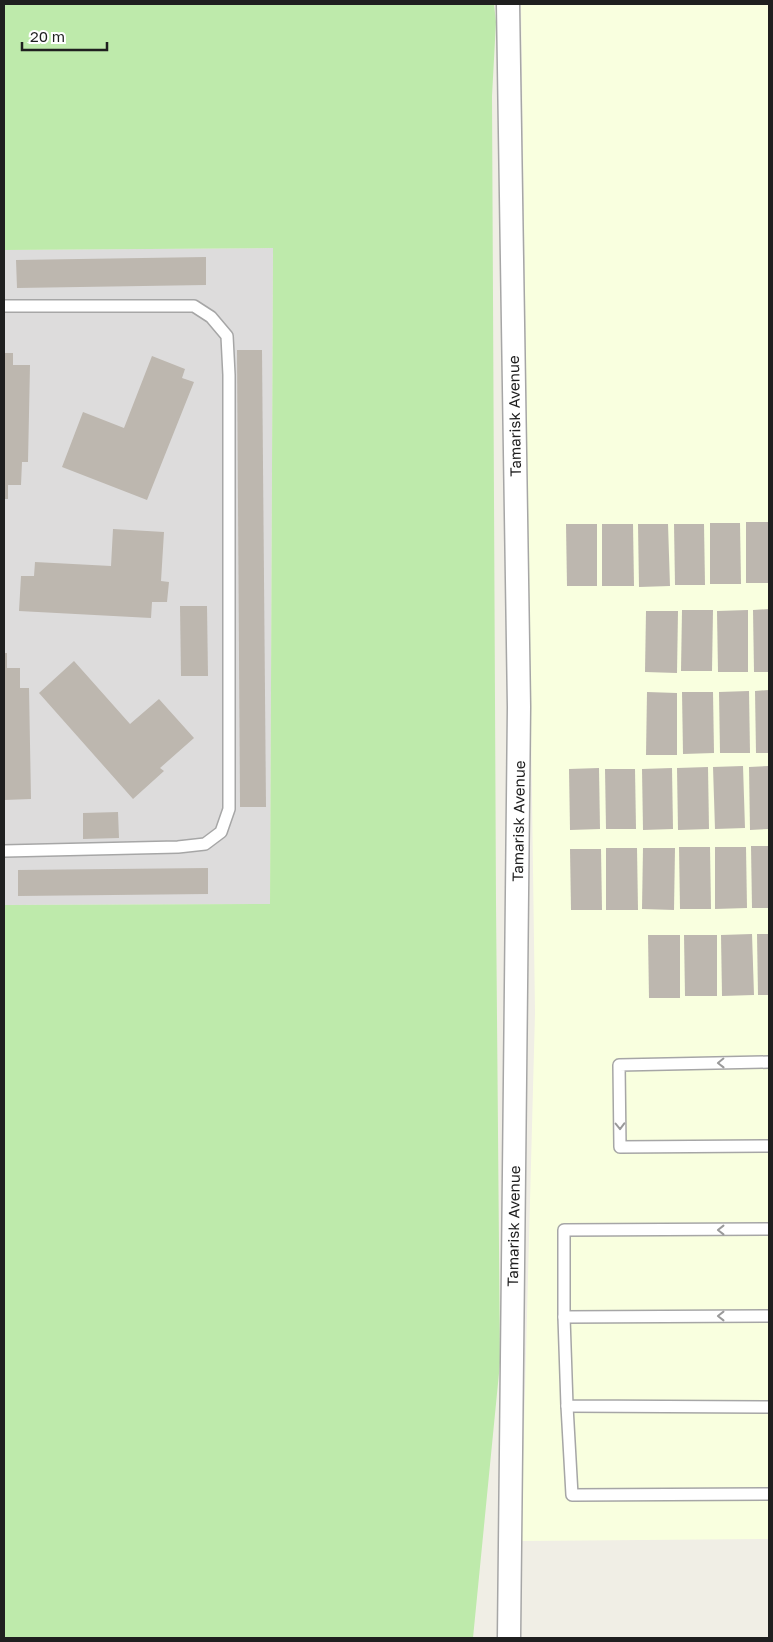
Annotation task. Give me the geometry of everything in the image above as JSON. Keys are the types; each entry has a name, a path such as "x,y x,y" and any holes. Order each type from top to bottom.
{"street":[{"name":"Tamarisk Avenue","path":"508,4 519,707 509,1638"}],"lane":[{"path":"4,306 194,306 211,317 227,336 229,375 229,809 221,832 205,844 178,847 4,851"},
{"path":"769,1062 619,1065 620,1147 769,1146"},
{"path":"769,1230 564,1230 564,1317 572,1495 769,1494"},
{"path":"564,1317 769,1316"},
{"path":"567,1406 769,1407"}],"shaded area":[{"path":"521,4 769,4 769,1539 521,1541 535,1013"},
{"path":"273,248 270,904 4,905 4,250"}],"green space":[{"path":"4,4 494,4 496,22 492,96 500,1363 473,1638 4,1638 4,905 270,904 273,248 4,250"}],"building":[{"path":"206,257 206,285 17,288 16,260"},
{"path":"237,350 262,350 266,807 240,807"},
{"path":"4,353 13,353 13,365 30,365 28,462 22,462 21,485 8,485 8,499 4,499"},
{"path":"152,356 185,369 182,378 194,382 147,500 62,467 83,412 124,428"},
{"path":"746,522 769,522 769,583 746,583"},
{"path":"710,523 740,523 741,584 710,584"},
{"path":"566,524 597,524 597,586 567,586"},
{"path":"602,524 633,524 634,586 602,586"},
{"path":"638,524 668,524 670,586 639,587"},
{"path":"674,524 704,524 705,585 675,585"},
{"path":"113,529 164,532 161,581 169,582 167,602 152,602 151,618 19,611 21,576 34,576 35,562 111,566"},
{"path":"180,606 207,606 208,676 181,676"},
{"path":"769,609 769,672 754,672 753,610"},
{"path":"682,610 713,610 712,671 681,671"},
{"path":"748,610 748,672 718,672 717,611"},
{"path":"646,611 678,611 677,673 645,672"},
{"path":"4,653 7,653 7,668 20,668 20,688 29,688 31,799 4,800"},
{"path":"74,661 130,724 159,699 194,738 160,768 164,771 133,799 39,693"},
{"path":"769,690 769,753 756,753 755,691"},
{"path":"749,691 750,753 720,753 719,692"},
{"path":"647,692 677,693 677,755 646,755"},
{"path":"682,692 713,692 714,753 683,754"},
{"path":"743,766 745,828 715,829 713,767"},
{"path":"769,766 769,829 750,830 749,767"},
{"path":"708,767 709,829 678,830 677,768"},
{"path":"599,768 600,829 570,830 569,769"},
{"path":"672,768 673,829 643,830 642,769"},
{"path":"605,769 635,769 636,829 606,829"},
{"path":"118,812 119,838 83,839 83,813"},
{"path":"751,846 769,846 769,908 752,908"},
{"path":"679,847 710,847 711,909 680,909"},
{"path":"715,847 746,847 747,908 715,909"},
{"path":"606,848 637,848 638,910 606,910"},
{"path":"643,848 675,848 674,910 642,909"},
{"path":"570,849 601,849 602,910 571,910"},
{"path":"208,868 208,894 18,896 18,870"},
{"path":"752,934 754,995 722,996 721,935"},
{"path":"757,934 769,934 769,995 758,995"},
{"path":"648,935 680,935 680,998 649,998"},
{"path":"684,935 717,935 717,996 685,996"}]}
